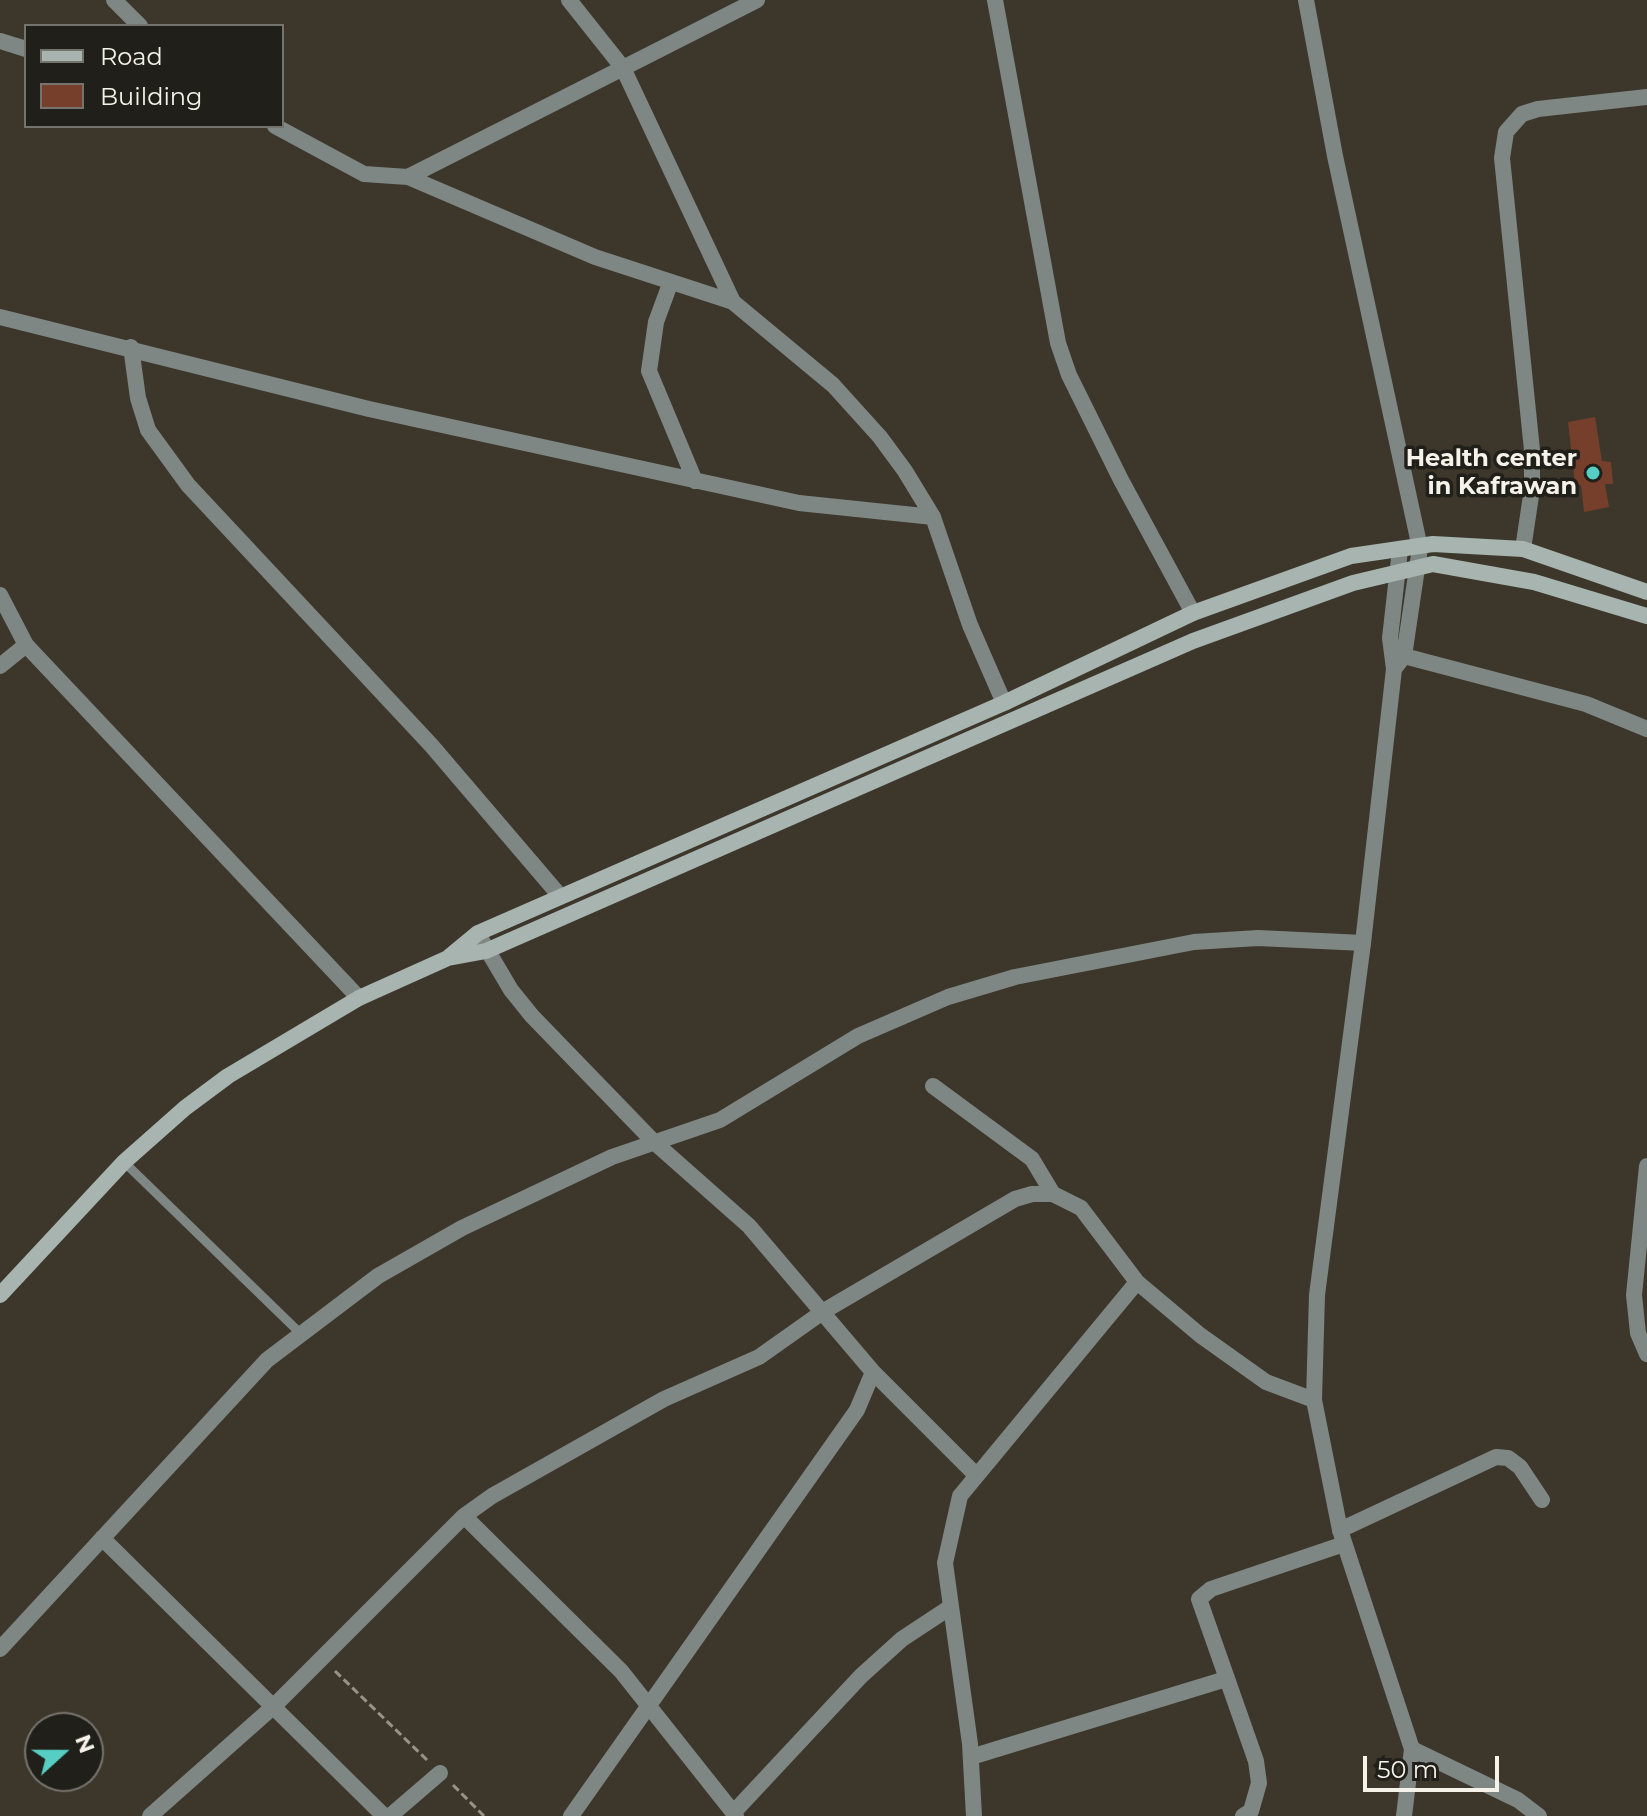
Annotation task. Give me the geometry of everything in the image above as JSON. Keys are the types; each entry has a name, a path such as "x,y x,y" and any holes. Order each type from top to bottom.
{"main road":[{"path":"448,958 478,933 1004,703 1193,613 1351,556 1459,543 1523,549 1647,592"},
{"path":"0,1295 124,1162 185,1108 228,1076 359,998 448,958 486,951 1193,641 1279,607 1420,565 1512,576 1647,616"}],"street":[{"path":"114,0 138,24"},
{"path":"569,0 623,68 733,302"},
{"path":"408,177 757,0"},
{"path":"995,0 1058,343 1069,375 1121,480 1193,613"},
{"path":"1306,0 1335,156 1420,548 1420,565 1399,662 1317,1295 1314,1400 1342,1537 1412,1749 1404,1816"},
{"path":"0,41 24,48"},
{"path":"1523,549 1532,489 1532,450 1502,158 1506,132 1522,114 1538,109 1647,97"},
{"path":"279,128 364,174 408,177 595,257 670,284 733,302 833,385 880,437 933,517 970,625 1004,703"},
{"path":"670,284 656,322 649,371 695,481"},
{"path":"0,317 131,347 369,409 695,481 799,503 933,517"},
{"path":"131,347 138,398 148,430 188,485 431,745 560,896"},
{"path":"1399,662 1390,638 1400,550 1411,512"},
{"path":"0,595 26,645 359,998"},
{"path":"0,666 26,645"},
{"path":"1399,662 1586,704 1647,729"},
{"path":"478,933 486,951 532,1016 654,1142 749,1226 873,1372 976,1475"},
{"path":"0,1649 219,1409 300,1333 378,1276 462,1228 598,1164 720,1120 858,1036 948,997 1015,977 1194,942 1258,938 1363,943"},
{"path":"933,1086 1032,1159 1053,1194"},
{"path":"1647,1166 1634,1295 1638,1333 1647,1354"},
{"path":"150,1816 274,1706 464,1516 524,1476 650,1407 759,1357 824,1311 1015,1199 1032,1194 1053,1194 1081,1208 1137,1282 1200,1335 1266,1382 1314,1400"},
{"path":"974,1816 971,1757 945,1563 960,1496 1137,1282"},
{"path":"1634,1295 1647,1282"},
{"path":"571,1816 847,1425 873,1372"},
{"path":"1243,1816 1251,1811 1259,1783 1256,1761 1199,1599 1211,1589 1342,1537 1496,1457 1508,1458 1520,1467 1542,1500"},
{"path":"464,1516 621,1671 735,1815 861,1676 902,1639 949,1608"},
{"path":"102,1538 384,1816"},
{"path":"971,1757 1226,1679"},
{"path":"1412,1749 1518,1800 1539,1816"},
{"path":"390,1816 440,1773"}],"lane":[{"path":"124,1162 300,1333"}],"path":[{"path":"321,1657 484,1816"}],"building":[{"name":"Health center in Kafrawan","path":"1595,417 1602,461 1611,462 1613,484 1605,484 1609,507 1584,512 1581,485 1575,484 1568,422"}],"place":[{"name":"Health center in Kafrawan","path":"1593,473"}]}
